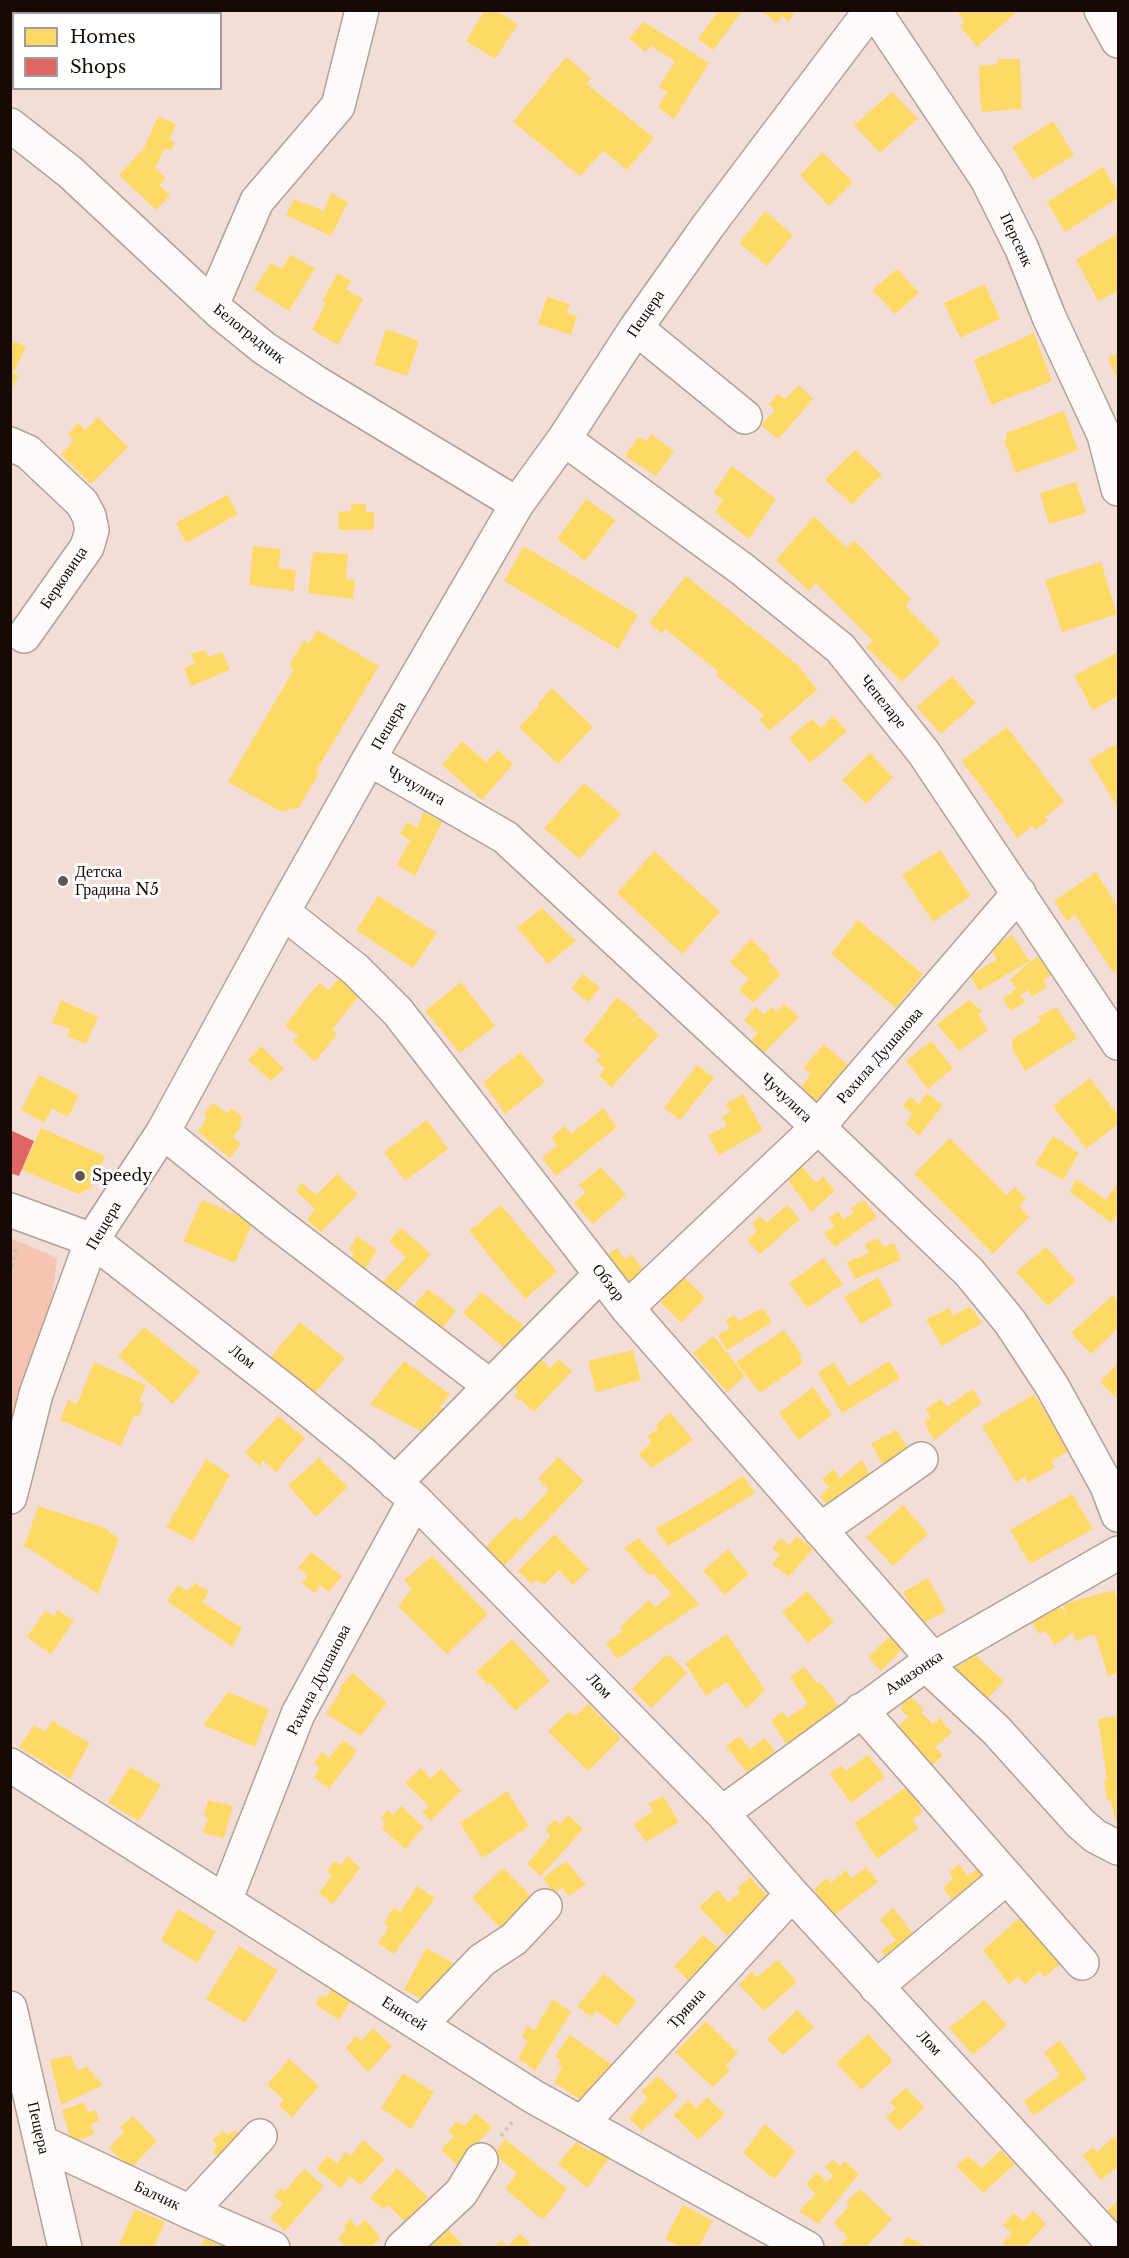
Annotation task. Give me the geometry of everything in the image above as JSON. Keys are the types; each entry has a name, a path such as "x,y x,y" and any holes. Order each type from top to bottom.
{"street":[{"path":"212,305 257,201 338,106 362,10"},
{"path":"1101,10 1119,41"},
{"name":"Пещера","path":"10,1497 36,1394 92,1240 163,1132 369,759 517,504 564,439 636,328 708,226 866,13"},
{"name":"Персенк","path":"866,13 987,179 1022,249 1049,317 1104,435 1119,489"},
{"name":"Белоградчик","path":"10,125 70,172 212,305 264,348 316,383 517,504"},
{"path":"636,328 745,417"},
{"name":"Чепеларе","path":"564,439 742,569 840,648 924,753 1119,1043"},
{"name":"Берковица","path":"10,444 28,452 82,503 89,516 92,530 87,548 24,636"},
{"name":"Чучулига","path":"369,759 505,837 818,1127 969,1272 1010,1322 1052,1386 1115,1492"},
{"name":"Рахила Душанова","path":"627,1308 818,1127 1019,893"},
{"name":"Обзор","path":"283,912 348,963 398,1012 600,1275 820,1530 929,1661 996,1730 1080,1823 1095,1836 1119,1848"},
{"path":"163,1132 275,1222 490,1386"},
{"name":"Лом","path":"10,1209 92,1240 288,1393 405,1492 722,1813 876,1987 1117,2247"},
{"name":"Рахила Душанова","path":"225,1901 298,1714 405,1492 490,1386 600,1275"},
{"path":"820,1530 921,1459"},
{"name":"Амазонка","path":"722,1813 929,1661 1119,1554"},
{"path":"861,1710 1082,1963"},
{"name":"Енисей","path":"10,1765 534,2097 807,2247"},
{"path":"876,1987 1007,1877"},
{"name":"Трявна","path":"582,2123 792,1894"},
{"path":"421,2024 482,1960 514,1939 546,1906"},
{"name":"Пещера","path":"10,2008 65,2247"},
{"path":"190,2212 260,2136"},
{"name":"Балчик","path":"41,2142 190,2212 273,2247"},
{"path":"402,2247 461,2193 481,2160"}],"path":[{"path":"481,2160 534,2097"}],"shaded area":[{"path":"11,1238 57,1258 53,1292 11,1448"}],"building: Homes":[{"path":"10,10 19,10 12,12 10,28"},
{"path":"485,10 495,10 518,24 495,59 466,41"},
{"path":"719,10 743,10 713,50 698,39"},
{"path":"760,10 796,10 789,21 782,16 777,23"},
{"path":"956,10 1019,10 977,47 960,26 965,22"},
{"path":"644,22 709,63 674,119 658,107 667,92 659,87 675,61 651,46 645,52 629,38"},
{"path":"566,57 591,78 587,84 654,138 627,170 603,151 580,176 513,122"},
{"path":"998,59 1020,59 1022,109 982,112 979,66 997,64"},
{"path":"892,92 918,119 880,153 854,125"},
{"path":"158,116 176,124 169,140 175,142 171,151 165,148 155,168 166,178 159,185 170,195 156,210 119,175 144,148"},
{"path":"1053,121 1074,155 1033,180 1012,147"},
{"path":"822,152 853,182 829,206 800,175"},
{"path":"1103,167 1118,192 1118,198 1065,232 1047,202"},
{"path":"331,193 348,202 331,236 286,215 294,199 324,211"},
{"path":"765,211 793,235 767,266 739,243"},
{"path":"1118,233 1118,291 1098,301 1076,260"},
{"path":"290,255 315,268 289,311 254,289 271,263 282,269"},
{"path":"897,269 919,293 895,314 872,290"},
{"path":"338,273 351,281 346,289 363,299 338,345 312,330 326,303 322,301"},
{"path":"985,284 1000,319 960,338 944,303"},
{"path":"547,297 570,304 566,313 577,316 571,335 538,324"},
{"path":"386,329 419,341 407,376 374,365"},
{"path":"1034,333 1052,381 991,405 974,360"},
{"path":"10,339 26,347 13,373 18,376 10,392"},
{"path":"1118,354 1118,374 1115,375 1108,357"},
{"path":"799,385 813,399 778,439 761,425 775,411 769,404 778,394 785,399"},
{"path":"1064,411 1078,450 1016,473 1004,441 1007,439 1006,433"},
{"path":"98,417 128,447 91,484 61,455 74,440 68,434 78,423 85,430"},
{"path":"651,434 674,451 656,476 625,456 638,437 647,441"},
{"path":"855,450 882,475 852,504 825,480"},
{"path":"732,466 776,499 749,539 715,512 723,500 713,493"},
{"path":"1076,482 1086,513 1049,524 1040,493"},
{"path":"227,495 238,514 186,543 176,523"},
{"path":"586,499 616,520 585,561 557,539"},
{"path":"351,504 366,504 366,512 374,512 374,530 338,530 339,512 351,511"},
{"path":"814,516 847,548 854,540 911,599 905,606 941,642 902,682 866,647 873,641 816,583 809,591 776,560"},
{"path":"253,546 281,549 279,568 296,570 294,591 249,585"},
{"path":"524,546 638,615 618,649 504,581"},
{"path":"313,552 348,554 346,579 355,580 353,599 308,593"},
{"path":"1101,562 1117,614 1062,632 1045,580"},
{"path":"686,576 798,665 817,690 769,731 759,719 764,715 716,675 719,672 665,629 662,634 649,623"},
{"path":"317,630 379,666 316,771 319,773 299,808 280,811 228,782 294,669 289,666 304,640 309,644"},
{"path":"205,650 208,657 222,652 230,670 191,686 184,668 195,663 191,654"},
{"path":"1118,652 1118,696 1093,710 1074,676"},
{"path":"952,676 976,703 941,734 917,707"},
{"path":"552,688 593,727 558,764 519,727"},
{"path":"833,716 847,731 810,763 789,738 812,719 821,728"},
{"path":"1007,727 1064,802 1045,817 1048,821 1035,830 1032,826 1017,838 988,795 961,761"},
{"path":"462,741 486,762 498,750 513,764 482,800 442,765"},
{"path":"1118,743 1118,808 1089,760"},
{"path":"870,753 893,777 866,804 842,780"},
{"path":"584,783 621,814 579,859 544,828"},
{"path":"424,812 442,822 415,876 397,865 410,840 400,834 407,822 417,828"},
{"path":"940,850 971,896 933,922 902,875"},
{"path":"654,851 720,912 682,954 617,893"},
{"path":"1096,872 1118,907 1118,971 1114,974 1075,915 1067,921 1054,901"},
{"path":"378,896 437,933 413,968 356,930"},
{"path":"542,908 576,941 548,964 517,928"},
{"path":"858,920 923,974 896,1008 831,954"},
{"path":"1012,935 1030,961 979,991 970,976 997,959 990,948"},
{"path":"751,939 771,958 768,961 781,974 753,1003 739,990 749,979 730,962"},
{"path":"1036,957 1043,960 1051,975 1043,980 1047,987 1032,997 1028,990 1020,995 1025,1002 1011,1011 1003,999 1016,989 1010,979"},
{"path":"583,974 600,988 588,1002 571,988"},
{"path":"340,977 361,994 332,1029 337,1034 315,1062 293,1041 298,1036 285,1025 319,983 329,990"},
{"path":"461,982 495,1026 460,1053 425,1011"},
{"path":"617,997 638,1014 626,1029 638,1016 659,1035 611,1088 599,1075 605,1069 596,1060 602,1056 583,1041"},
{"path":"61,1000 98,1017 86,1044 67,1036 70,1029 52,1023"},
{"path":"969,1000 982,1011 978,1014 988,1030 959,1051 937,1024"},
{"path":"784,1004 799,1017 761,1056 748,1044 758,1033 744,1020 755,1007 764,1015 771,1007 777,1012"},
{"path":"1056,1007 1077,1038 1025,1071 1012,1048 1013,1039 1041,1021 1038,1017"},
{"path":"931,1041 953,1068 928,1089 906,1061"},
{"path":"824,1044 854,1071 821,1112 799,1090 811,1074 803,1068"},
{"path":"261,1046 284,1069 271,1081 248,1060"},
{"path":"521,1052 545,1082 505,1114 483,1082"},
{"path":"697,1065 714,1078 680,1120 664,1108"},
{"path":"39,1075 79,1095 68,1117 52,1109 44,1123 21,1110"},
{"path":"1090,1078 1118,1115 1118,1124 1086,1149 1053,1106"},
{"path":"927,1093 943,1105 919,1136 906,1124 912,1114 903,1106 910,1097 919,1104"},
{"path":"743,1094 763,1130 719,1155 708,1135 727,1126 722,1117 730,1112 726,1104"},
{"path":"213,1103 227,1113 231,1108 243,1117 239,1123 242,1125 233,1137 241,1144 230,1158 198,1132 207,1118 203,1115"},
{"path":"603,1108 617,1127 556,1176 542,1158 557,1145 551,1138 564,1126 571,1134"},
{"path":"427,1120 448,1149 405,1181 384,1152"},
{"path":"41,1128 105,1156 91,1188 78,1194 22,1170"},
{"path":"1053,1136 1079,1153 1063,1180 1035,1164"},
{"path":"950,1138 1007,1195 1015,1187 1026,1199 1019,1206 1029,1217 993,1254 914,1174"},
{"path":"800,1164 816,1183 823,1176 835,1191 811,1212 785,1176"},
{"path":"601,1167 626,1195 593,1224 574,1203 586,1192 579,1185"},
{"path":"337,1174 358,1194 321,1232 307,1220 315,1209 296,1191 302,1183 316,1195"},
{"path":"1076,1179 1106,1200 1118,1183 1118,1214 1111,1223 1070,1192"},
{"path":"202,1200 253,1222 235,1263 183,1241"},
{"path":"864,1200 877,1217 835,1247 824,1234 834,1226 829,1218 838,1211 843,1219 854,1213 851,1208"},
{"path":"501,1205 557,1272 525,1299 469,1231"},
{"path":"787,1205 800,1219 760,1254 747,1240 757,1231 752,1224 761,1216 766,1223"},
{"path":"401,1228 431,1254 389,1300 376,1290 406,1257 389,1241"},
{"path":"357,1236 377,1250 360,1277 344,1268 354,1253 349,1249"},
{"path":"878,1238 883,1247 894,1243 901,1260 855,1279 847,1262 869,1253 865,1244"},
{"path":"1046,1247 1076,1281 1048,1306 1016,1272"},
{"path":"617,1248 625,1260 631,1254 646,1273 621,1291 601,1259"},
{"path":"824,1258 843,1284 807,1308 789,1283"},
{"path":"684,1277 705,1298 681,1323 660,1302"},
{"path":"878,1277 893,1305 861,1324 844,1297"},
{"path":"428,1289 456,1310 437,1336 408,1312"},
{"path":"481,1292 529,1330 509,1352 463,1313"},
{"path":"1113,1295 1118,1300 1118,1328 1091,1354 1071,1333"},
{"path":"970,1306 982,1323 942,1346 926,1320 949,1308 953,1316"},
{"path":"763,1308 772,1322 727,1350 718,1335 730,1328 725,1320 734,1315 738,1321"},
{"path":"300,1322 345,1358 314,1394 270,1358"},
{"path":"144,1327 200,1372 173,1404 118,1356"},
{"path":"784,1330 802,1355 799,1357 803,1363 760,1393 736,1362"},
{"path":"714,1336 745,1376 727,1392 693,1353"},
{"path":"633,1350 641,1380 596,1392 588,1361"},
{"path":"540,1358 550,1368 559,1359 572,1371 534,1412 514,1396 518,1392 513,1386"},
{"path":"404,1361 450,1394 440,1407 448,1413 443,1419 436,1413 424,1433 370,1404"},
{"path":"889,1361 900,1378 842,1413 818,1373 834,1362 849,1386"},
{"path":"94,1362 146,1385 139,1402 144,1404 139,1416 134,1415 121,1446 60,1420 68,1400 77,1404"},
{"path":"1118,1363 1118,1400 1100,1382"},
{"path":"813,1387 832,1415 799,1440 779,1413"},
{"path":"972,1389 982,1403 934,1440 924,1422 931,1418 926,1409 941,1399 947,1407"},
{"path":"1034,1394 1069,1451 1051,1461 1055,1467 1028,1483 1025,1477 1016,1482 982,1426"},
{"path":"670,1412 693,1440 652,1468 639,1454 651,1443 648,1436 658,1429 656,1425"},
{"path":"278,1416 305,1438 276,1472 263,1461 260,1466 245,1453"},
{"path":"896,1430 913,1456 886,1470 871,1444"},
{"path":"558,1457 584,1481 504,1566 485,1548 515,1517 521,1521 549,1490 538,1479"},
{"path":"319,1458 348,1487 316,1517 288,1485"},
{"path":"206,1459 230,1475 193,1541 166,1527"},
{"path":"862,1460 871,1476 833,1511 820,1497 829,1487 822,1479 833,1469 840,1478"},
{"path":"743,1476 755,1493 713,1519 668,1546 655,1529 701,1503"},
{"path":"1072,1494 1093,1529 1030,1564 1010,1530"},
{"path":"903,1505 928,1534 893,1566 866,1537"},
{"path":"38,1506 103,1527 119,1539 98,1594 28,1548 24,1548 23,1545"},
{"path":"555,1534 589,1569 573,1585 559,1570 544,1585 537,1580 532,1584 518,1571"},
{"path":"797,1536 813,1549 789,1577 772,1564 780,1555 772,1548 781,1538 789,1545"},
{"path":"639,1538 699,1604 617,1659 606,1643 623,1631 620,1627 649,1600 655,1607 672,1594 653,1574 650,1576 624,1548"},
{"path":"728,1549 749,1574 725,1595 703,1571"},
{"path":"311,1552 342,1576 329,1592 320,1585 315,1593 302,1583 308,1575 298,1568"},
{"path":"432,1556 488,1614 447,1654 398,1606 412,1589 404,1580"},
{"path":"928,1578 946,1611 920,1625 903,1592"},
{"path":"195,1583 209,1592 202,1602 242,1628 232,1647 167,1601 178,1585 188,1591"},
{"path":"1114,1590 1118,1602 1118,1673 1108,1676 1095,1634 1075,1641 1073,1632 1055,1645 1045,1631 1039,1634 1029,1618 1044,1606 1049,1613 1059,1606 1066,1613 1063,1604"},
{"path":"807,1591 834,1622 808,1643 782,1612"},
{"path":"58,1610 74,1621 51,1654 27,1637 45,1611 54,1616"},
{"path":"727,1634 765,1690 746,1709 726,1682 706,1696 685,1663"},
{"path":"892,1634 905,1646 881,1671 868,1657"},
{"path":"512,1639 550,1681 515,1711 490,1683 488,1685 476,1672"},
{"path":"973,1653 1004,1681 984,1702 936,1666 947,1655 961,1665"},
{"path":"669,1655 687,1673 651,1708 632,1689 665,1656"},
{"path":"804,1667 818,1684 820,1682 839,1707 786,1744 771,1720 783,1712 787,1718 808,1704 790,1677"},
{"path":"353,1673 387,1703 361,1736 326,1714 341,1690 339,1688"},
{"path":"228,1692 269,1709 255,1747 203,1725"},
{"path":"910,1695 924,1710 921,1712 933,1724 940,1718 952,1733 935,1747 943,1755 929,1769 892,1732 908,1717 900,1708"},
{"path":"588,1704 621,1738 588,1771 548,1731 569,1711 575,1716"},
{"path":"1118,1716 1118,1819 1115,1820 1111,1801 1107,1800 1104,1780 1107,1780 1098,1719"},
{"path":"52,1721 90,1743 70,1779 19,1747 34,1725 45,1732"},
{"path":"739,1736 750,1749 765,1738 775,1751 748,1774 726,1746"},
{"path":"343,1740 357,1751 329,1789 314,1777 320,1768 314,1763 322,1752 329,1758"},
{"path":"868,1755 885,1777 851,1803 830,1774 841,1765 846,1771"},
{"path":"130,1767 161,1785 139,1821 108,1803"},
{"path":"421,1768 431,1778 441,1769 461,1791 431,1821 422,1812 429,1806 405,1783"},
{"path":"916,1781 923,1793 916,1800 923,1812 913,1819 918,1829 877,1859 854,1823"},
{"path":"507,1791 529,1826 482,1858 460,1823"},
{"path":"663,1796 679,1822 646,1842 634,1824 653,1811 648,1804"},
{"path":"208,1800 233,1806 224,1838 203,1833 208,1818 204,1816"},
{"path":"401,1806 424,1827 405,1849 382,1828 385,1823 381,1819 387,1810 393,1815"},
{"path":"568,1815 583,1829 541,1876 527,1864 551,1835 545,1830 555,1819 560,1824"},
{"path":"347,1856 360,1868 333,1904 319,1893 332,1876 327,1871 334,1861 341,1865"},
{"path":"566,1861 586,1885 568,1896 563,1888 553,1892 543,1878"},
{"path":"959,1864 968,1876 977,1869 988,1884 959,1908 943,1888 953,1879 949,1872"},
{"path":"866,1867 878,1882 832,1917 814,1889 827,1878 831,1883 846,1870 851,1879"},
{"path":"503,1868 537,1902 505,1933 472,1898"},
{"path":"750,1877 769,1898 727,1936 699,1907 718,1890 728,1902 740,1893 737,1889"},
{"path":"417,1886 435,1898 394,1954 378,1943 389,1927 384,1923 394,1907 400,1912"},
{"path":"893,1908 920,1943 893,1964 881,1951 896,1940 880,1920"},
{"path":"178,1909 216,1932 197,1963 161,1940"},
{"path":"1023,1915 1037,1932 1034,1934 1060,1964 1045,1977 1040,1971 1025,1984 1018,1976 1009,1985 983,1950"},
{"path":"703,1935 719,1948 688,1980 674,1967"},
{"path":"239,1946 278,1970 245,2023 206,1999"},
{"path":"426,1948 455,1964 431,2006 404,1989"},
{"path":"778,1960 797,1982 764,2011 739,1985 752,1971 757,1977"},
{"path":"604,1974 637,2001 617,2026 597,2011 591,2017 577,2006"},
{"path":"338,1979 357,1992 339,2020 315,2004 321,1995 326,1998"},
{"path":"553,1999 571,2012 535,2071 518,2058 528,2041 522,2037 527,2026 534,2031"},
{"path":"984,2000 1007,2025 973,2055 949,2028"},
{"path":"797,2010 814,2027 783,2055 767,2039"},
{"path":"706,2021 738,2053 726,2065 730,2070 713,2087 675,2052"},
{"path":"373,2028 392,2046 368,2072 346,2048 356,2036 361,2041"},
{"path":"868,2034 893,2061 861,2090 836,2063"},
{"path":"570,2035 614,2066 585,2103 554,2082 562,2068 558,2065 560,2060 555,2056"},
{"path":"1060,2040 1087,2079 1033,2116 1024,2101 1060,2075 1044,2053"},
{"path":"71,2055 77,2070 87,2067 103,2085 61,2105 50,2060"},
{"path":"289,2059 319,2086 292,2117 279,2106 284,2100 267,2085"},
{"path":"403,2073 434,2092 411,2129 381,2108"},
{"path":"658,2076 678,2096 642,2131 629,2118 648,2098 641,2091"},
{"path":"906,2088 925,2107 899,2131 886,2117 896,2108 890,2102"},
{"path":"707,2097 725,2114 698,2140 673,2115 688,2100 696,2108"},
{"path":"84,2102 88,2112 96,2110 99,2121 91,2124 94,2134 72,2143 62,2110"},
{"path":"476,2113 492,2127 457,2165 441,2150 454,2136 448,2131 457,2121 464,2126"},
{"path":"133,2116 157,2141 130,2169 109,2148 124,2132 120,2127"},
{"path":"765,2124 796,2152 774,2179 743,2153"},
{"path":"235,2130 247,2141 225,2163 213,2152 217,2146 213,2140 222,2131 228,2135"},
{"path":"1116,2135 1118,2138 1118,2167 1101,2180 1083,2156 1093,2147 1097,2152"},
{"path":"505,2139 567,2189 543,2220 505,2189 517,2173 494,2154"},
{"path":"363,2140 385,2159 361,2185 350,2177 340,2188 317,2169 327,2156 337,2163 346,2152 351,2156"},
{"path":"576,2142 589,2151 595,2144 611,2156 587,2188 558,2164"},
{"path":"1001,2150 1015,2164 983,2193 956,2166 968,2156 982,2168"},
{"path":"833,2159 840,2166 845,2161 859,2174 818,2224 799,2211 816,2194 806,2184 817,2172 827,2182 833,2175 825,2168"},
{"path":"397,2168 428,2197 406,2223 388,2205 384,2210 370,2198"},
{"path":"304,2169 324,2186 285,2231 270,2218 283,2203 274,2196 281,2188 284,2192"},
{"path":"860,2189 892,2219 866,2247 838,2247 848,2238 834,2223 849,2206 846,2202"},
{"path":"1118,2201 1118,2236 1101,2216"},
{"path":"683,2205 713,2221 699,2247 680,2247 665,2239"},
{"path":"135,2209 165,2222 154,2247 118,2247"},
{"path":"1033,2211 1046,2224 1025,2247 1006,2247 1002,2243 1012,2233 1003,2225 1013,2213 1023,2221"},
{"path":"350,2219 357,2227 365,2219 381,2238 371,2247 341,2247 344,2245 338,2239 346,2230 343,2227"},
{"path":"446,2227 465,2247 423,2247"},
{"path":"520,2234 533,2247 507,2247"},
{"path":"907,2237 928,2247 901,2247"},
{"path":"205,2239 224,2247 201,2247"},
{"path":"502,2240 507,2247 494,2247"}],"building: Shops":[{"path":"10,1130 34,1141 19,1176 10,1173"}],"place":[{"name":"Детска Градина N5","path":"63,881"},
{"name":"Speedy","path":"80,1176"}]}
